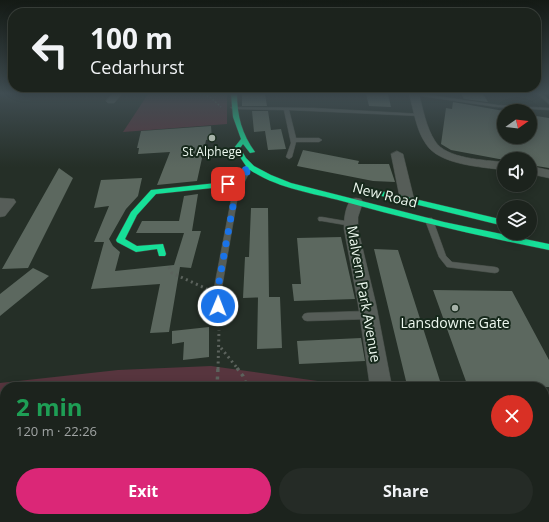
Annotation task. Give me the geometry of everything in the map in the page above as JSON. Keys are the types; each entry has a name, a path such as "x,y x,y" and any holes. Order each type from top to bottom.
{"street":[{"name":"New Road","path":"233,118 242,141 255,155 250,166"},
{"path":"422,118 432,145 437,149 456,158 497,165"},
{"name":"New Road","path":"242,141 237,148 241,159 263,175 278,181 360,199 429,220 497,234"},
{"path":"397,154 407,199"},
{"path":"162,254 160,246 136,249 120,240 134,214 154,192 228,184 250,166"},
{"path":"537,171 549,174"},
{"name":"New Road","path":"360,199 375,192 497,221"},
{"path":"360,199 375,192"},
{"name":"Malvern Park Avenue","path":"360,199 351,217 351,224 380,382"},
{"path":"0,213 8,200"},
{"name":"New Road","path":"522,240 549,247"}],"lane":[{"path":"288,118 293,140 292,152 289,157"},
{"path":"293,140 319,140"},
{"path":"219,320 217,293 235,195 250,166"},
{"path":"322,219 351,224"},
{"path":"429,220 443,257 450,265 495,270"},
{"path":"307,317 369,315"}],"path":[{"path":"162,254 172,273 217,293"},
{"path":"217,382 220,348 219,320"},
{"path":"220,348 243,376 245,382"}],"shaded area":[{"path":"132,118 227,118 227,124 123,132"},
{"path":"211,366 325,382 9,382 118,370"}],"building":[{"path":"253,118 269,118 271,130 281,129 286,149 268,150 265,131 254,132"},
{"path":"445,118 497,118 497,144 537,144 537,118 549,118 549,168 537,166 537,152 497,152 497,159 451,150 441,144"},
{"path":"211,126 212,139 206,140 197,181 157,185 170,152 138,154 139,148 137,148 141,131"},
{"path":"303,150 359,161 358,164 389,164 395,182 373,181 297,166"},
{"path":"59,168 73,178 28,268 2,269"},
{"path":"142,178 138,196 126,209 109,239 113,246 120,252 115,271 174,265 184,233 136,233 142,221 179,221 184,196 198,194 192,231 201,231 191,268 180,267 169,332 150,333 160,284 91,289 104,242 94,242 109,206 94,208 101,180"},
{"path":"251,208 268,208 269,297 243,298 245,257 249,257"},
{"path":"341,237 355,299 294,301 292,284 301,284 297,238"},
{"path":"374,249 398,250 440,381 406,381"},
{"path":"33,268 49,276 0,316 0,294"},
{"name":"Lansdowne Gate","path":"433,290 512,291 549,360 549,382 466,382"},
{"path":"258,297 280,297 282,348 257,349"},
{"path":"209,327 209,357 183,360 184,342 172,344 172,331"},
{"path":"361,338 365,361 299,364 297,341"}],"traffic: fast":[{"path":"236,118 240,132 252,152"},
{"path":"242,141 237,148 243,159 249,165 268,177 288,185 444,225 549,247"},
{"path":"162,254 160,246 136,249 120,240 134,214 154,192 228,184 250,166"},
{"path":"364,189 497,221"}],"place":[{"name":"St Alphege","path":"212,138"},
{"name":"Lansdowne Gate","path":"455,308"}],"route":[{"path":"218,306 217,293 235,195 250,166 228,184"}]}
